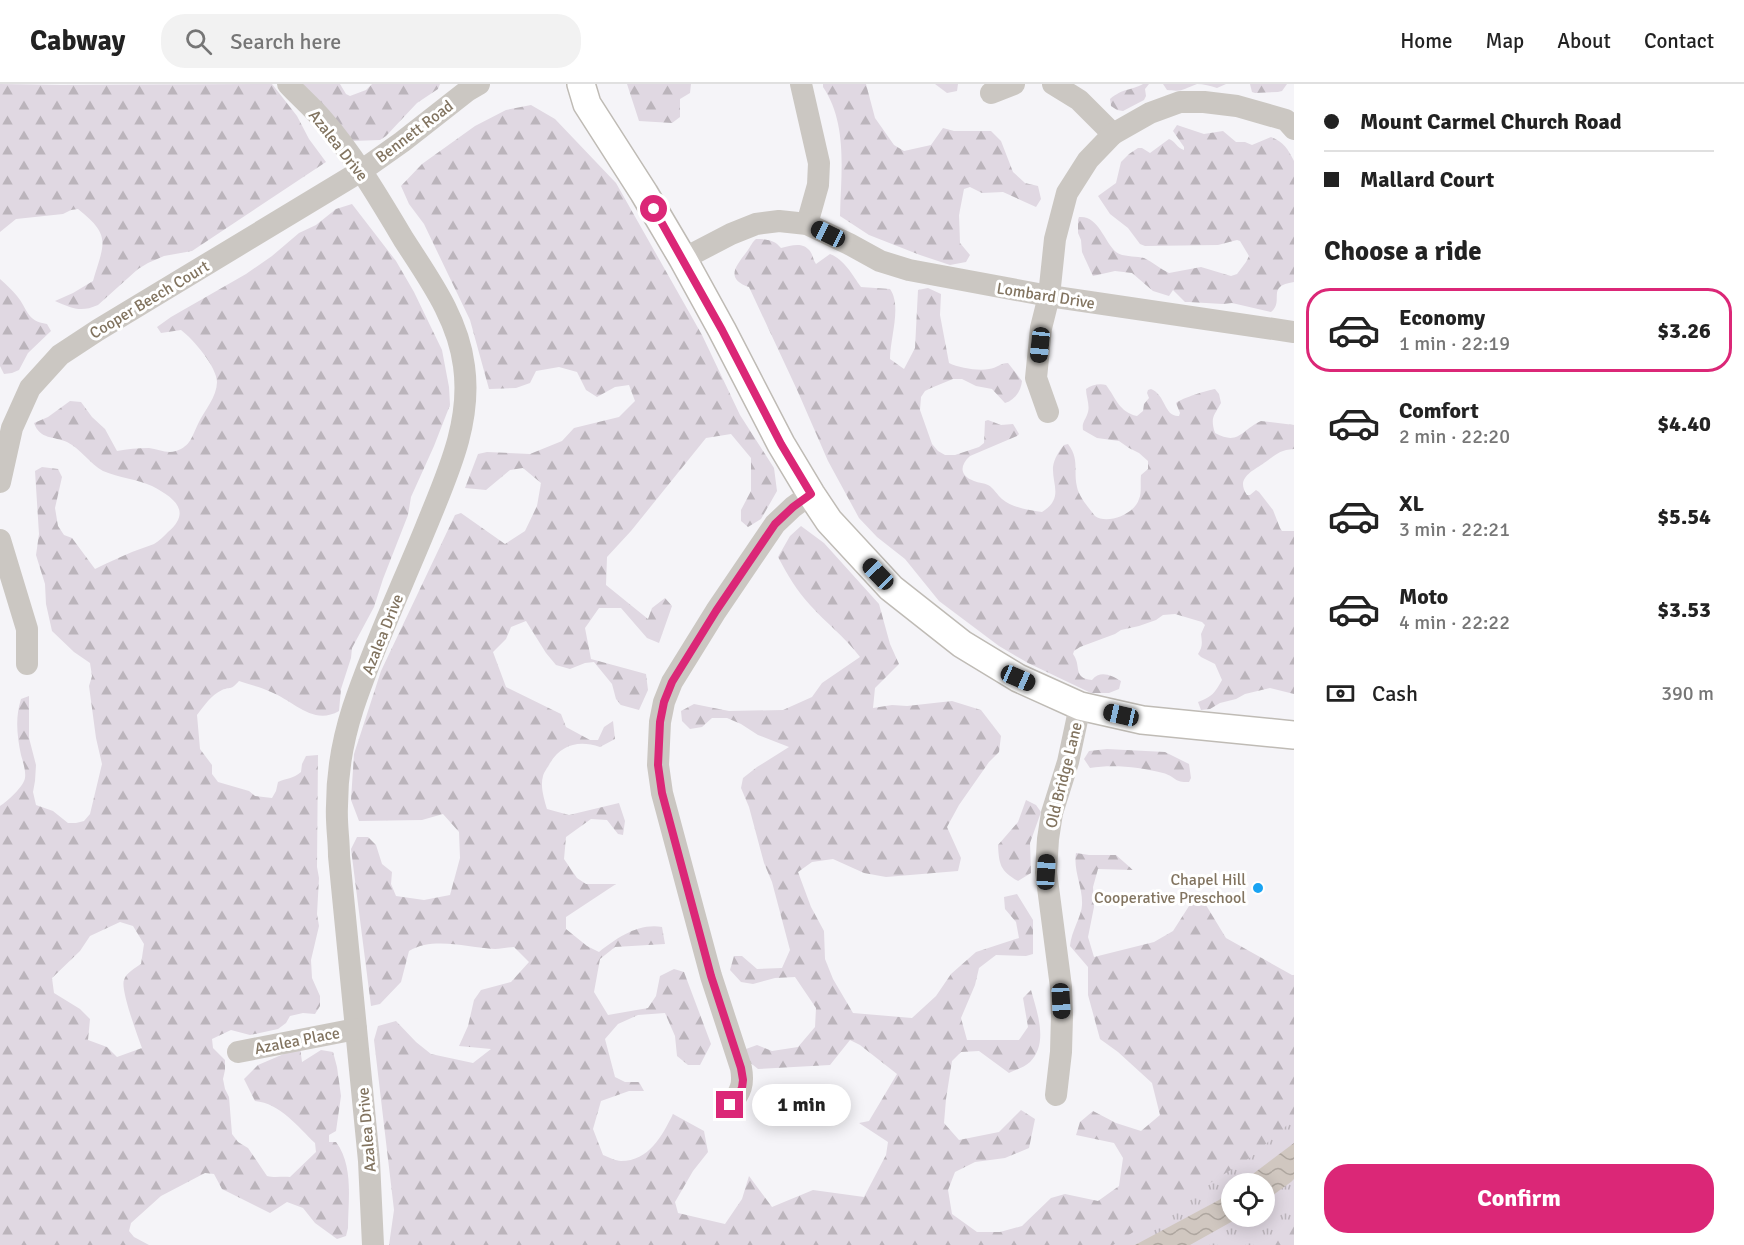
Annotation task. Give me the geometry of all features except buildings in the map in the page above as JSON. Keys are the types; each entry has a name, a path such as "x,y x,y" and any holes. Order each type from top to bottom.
{"main road":[{"path":"560,84 584,94 683,259 781,444 811,494 830,521 891,588 962,644 1018,678 1080,705 1142,720 1294,735"}],"street":[{"name":"Azalea Drive","path":"288,84 324,121 361,171 442,300 459,342 466,384 465,410 459,442 352,710 344,746 337,807 339,856 369,1161 373,1245"},
{"path":"683,259 756,224 779,221 807,224 818,185 819,163 801,84"},
{"path":"991,93 1014,84"},
{"path":"1053,84 1079,100 1113,134"},
{"name":"Bennett Road","path":"361,171 402,142 472,86"},
{"path":"1048,412 1036,378 1041,328 1049,296 1055,239 1067,193 1088,160 1113,134 1150,113 1180,102 1237,106 1291,120"},
{"name":"Cooper Beech Court","path":"0,482 12,428 30,387 60,355 361,171"},
{"name":"Lombard Drive","path":"807,224 880,261 909,270 1049,296 1294,332"},
{"path":"730,1105 738,1095 743,1080 736,1050 711,976 662,793 658,765 660,722 664,702 672,682 716,611 775,524 811,494"},
{"path":"0,540 27,628 27,664"},
{"name":"Old Bridge Lane","path":"1056,1095 1062,1015 1061,987 1046,872 1048,839 1052,813 1068,762 1080,705"},
{"name":"Azalea Place","path":"238,1052 356,1029"}],"green space":[{"path":"0,84 272,84 297,116 309,139 326,162 192,251 164,256 148,263 138,269 98,305 76,309 55,301 93,281 102,249 101,234 89,218 78,209 63,214 16,219 0,232"},
{"path":"303,84 340,84 350,96 366,90 372,84 440,84 438,89 417,103 380,140 353,141"},
{"path":"627,84 691,84 690,93 680,99 680,117 672,123 639,121"},
{"path":"823,84 866,84 875,118 894,145 904,151 931,145 943,128 954,131 991,131 1001,141 1013,172 1025,183 1038,186 1041,199 1036,207 1003,192 982,193 970,187 964,189 959,215 960,243 970,255 966,262 950,265 869,235 840,216 842,166 840,133 831,101"},
{"path":"935,84 958,84 957,91 947,93"},
{"path":"1143,84 1149,84 1145,89 1144,100 1123,111 1111,106 1110,99 1115,95"},
{"path":"1163,84 1197,84 1177,91 1167,90"},
{"path":"1197,84 1226,84 1217,88"},
{"path":"1250,84 1287,84 1282,91 1255,93 1252,92"},
{"path":"531,105 555,119 616,183 702,335 740,415 774,468 777,491 761,519 748,527 741,521 741,510 751,491 751,458 731,434 706,438 631,531 607,557 606,585 648,619 652,608 665,598 672,606 659,643 647,638 621,608 599,608 585,628 591,659 646,674 648,690 639,710 621,705 616,699 612,684 594,662 570,669 556,665 526,621 511,627 506,639 493,652 506,687 561,714 566,727 590,740 598,740 604,727 613,721 615,739 600,747 578,744 566,748 550,763 542,780 547,809 569,815 619,803 625,821 623,835 618,834 607,820 591,819 566,837 564,859 577,878 586,884 616,884 566,917 566,929 587,946 599,952 636,929 653,926 662,927 665,944 615,947 600,959 594,992 608,1015 648,1008 656,996 660,976 674,969 684,972 711,1044 700,1065 688,1065 677,1056 675,1036 665,1013 638,1015 618,1024 605,1039 615,1077 625,1082 639,1082 644,1091 629,1091 601,1101 593,1129 603,1155 621,1161 639,1157 659,1139 673,1114 704,1131 708,1152 693,1171 675,1202 678,1213 725,1224 742,1199 749,1176 772,1207 813,1190 864,1197 886,1155 888,1142 859,1123 869,1121 897,1074 860,1045 850,1040 830,1065 758,1069 747,1060 746,1049 757,1045 772,1051 798,1047 815,1027 816,1008 795,977 775,978 753,984 741,982 730,970 734,956 742,956 757,969 782,968 790,950 772,882 741,788 743,778 789,747 758,735 727,718 712,718 702,727 690,729 682,721 681,711 694,704 729,711 783,710 812,697 822,683 860,657 805,600 778,557 790,536 801,526 824,543 879,604 890,644 899,664 875,688 873,708 952,701 981,710 1001,736 999,752 989,762 959,805 947,827 961,858 958,871 886,877 864,873 833,859 812,862 798,872 811,907 824,931 825,959 833,979 853,1013 912,1018 936,996 951,974 976,952 1019,938 1016,922 1005,909 1004,897 1017,894 1033,920 1033,954 1026,956 996,955 979,968 975,985 961,1018 967,1040 1019,1040 1028,1027 1023,998 1031,990 1040,1027 1036,1054 1028,1064 1009,1073 979,1051 961,1052 952,1061 944,1123 959,1140 999,1132 1021,1110 1035,1119 1029,1148 1005,1158 975,1162 955,1172 948,1190 952,1214 977,1232 1000,1232 1022,1226 1051,1198 1065,1194 1098,1201 1119,1186 1123,1158 1114,1143 1076,1135 1080,1122 1093,1111 1116,1123 1141,1131 1160,1115 1152,1083 1100,1039 1088,995 1088,967 1070,946 1082,905 1076,853 1116,855 1133,870 1098,869 1093,887 1094,907 1088,937 1094,957 1154,942 1173,931 1198,892 1226,938 1294,975 1294,1245 389,1245 394,1210 374,1040 378,1026 396,1021 431,1054 473,1063 491,1049 459,1046 468,1026 474,1000 481,990 511,982 529,962 514,947 495,949 429,944 409,951 401,982 380,1004 371,1006 351,849 357,837 368,837 376,845 382,864 392,872 391,884 396,896 424,900 450,895 460,858 459,832 443,814 422,820 359,821 351,800 354,754 381,671 455,515 461,513 505,544 525,531 537,506 541,483 523,468 510,470 486,490 465,488 478,454 487,452 530,454 562,441 574,428 619,417 635,401 629,385 615,387 597,397 586,390 577,372 559,367 536,371 530,383 516,388 489,389 470,320 424,224 409,204 401,186 422,164 475,126 506,110"},
{"path":"1177,125 1204,134 1223,131 1236,142 1252,145 1271,137 1285,146 1290,153 1294,161 1294,282 1280,287 1275,308 1271,312 1232,303 1185,302 1173,290 1169,296 1153,291 1132,273 1115,271 1093,276 1082,252 1078,233 1079,217 1086,217 1096,224 1119,254 1144,258 1169,273 1201,267 1231,276 1237,274 1246,262 1249,256 1237,240 1218,245 1145,246 1140,244 1128,228 1110,214 1098,196 1116,183 1121,162 1138,148 1150,153 1169,139 1184,150 1173,131"},
{"path":"352,204 396,261 442,350 450,405 411,497 408,515 374,607 352,648 341,689 339,711 321,716 312,714 267,690 239,681 232,687 214,695 197,715 200,749 212,765 212,774 218,782 249,791 255,796 272,798 278,782 301,772 306,756 318,755 317,914 319,926 311,960 312,978 320,996 320,1006 315,1014 303,1013 290,1016 286,1023 278,1029 250,1035 231,1030 212,1039 213,1048 225,1060 223,1079 229,1097 232,1134 238,1142 248,1148 270,1177 290,1177 316,1152 315,1143 273,1106 255,1101 244,1079 258,1065 300,1047 302,1062 321,1050 333,1052 341,1096 336,1131 329,1135 329,1142 336,1142 342,1151 348,1173 349,1207 346,1236 337,1239 315,1223 303,1208 287,1202 270,1213 222,1189 214,1174 205,1173 161,1196 131,1223 129,1231 134,1237 149,1245 0,1245 0,806 11,797 25,778 17,727 21,699 29,696 29,738 36,765 33,792 36,805 53,811 68,823 84,821 90,814 102,764 89,686 92,676 90,663 74,652 52,631 46,604 45,584 36,555 39,534 35,471 42,467 58,469 62,477 55,508 58,526 64,535 72,538 95,569 156,543 179,518 177,505 160,490 103,471 72,445 44,435 34,423 48,417 70,401 81,402 105,429 117,451 149,448 173,452 181,449 190,440 213,398 217,382 216,376 204,354 181,330 161,333 157,327 246,274 299,233 316,225 336,209","holes":["120,922 133,926 144,944 141,964 127,975 123,985 142,1048 117,1057 107,1047 88,1040 90,1019 80,1009 54,993 52,978 80,951 90,936"]},
{"path":"756,239 770,240 781,248 804,246 810,251 816,264 830,254 844,264 861,287 890,289 895,304 895,313 890,359 904,369 915,348 918,290 928,288 941,294 940,315 949,363 980,370 1008,363 1022,381 1019,392 1009,402 1005,403 992,389 976,386 962,379 953,379 925,391 921,397 920,410 932,444 945,455 955,455 984,443 985,421 1001,425 1013,424 1019,434 1017,436 970,456 964,463 963,470 969,479 988,485 1002,499 1016,507 1042,512 1049,507 1055,496 1054,461 1062,447 1068,444 1074,455 1078,491 1095,516 1113,519 1126,513 1136,504 1139,499 1141,475 1148,469 1148,461 1119,441 1097,438 1083,430 1089,408 1086,389 1093,385 1106,385 1122,408 1137,416 1143,411 1144,404 1149,398 1148,390 1156,392 1170,413 1179,416 1176,403 1215,389 1221,403 1213,420 1214,428 1215,433 1223,437 1230,438 1240,435 1261,421 1294,425 1294,449 1275,455 1251,472 1243,484 1247,495 1256,490 1259,492 1273,510 1282,531 1294,531 1294,694 1270,688 1245,694 1210,709 1201,710 1198,702 1213,694 1222,680 1215,664 1198,654 1205,625 1175,614 1163,615 1156,620 1121,630 1074,651 1073,654 1082,677 1092,680 1098,675 1106,674 1121,681 1119,689 1109,693 1091,693 1028,663 999,646 939,601 905,559 877,537 859,518 828,461 749,287 736,279 737,265"},
{"path":"0,279 21,301 28,314 35,320 47,324 51,331 28,353 19,370 4,374 0,366"},
{"path":"1107,749 1165,752 1189,764 1191,778 1189,782 1180,781 1167,774 1126,767 1090,768 1084,759 1089,751"},
{"path":"1026,800 1036,805 1041,812 1030,843 1031,873 1018,881 1004,870 999,857 998,845 1018,822"},
{"path":"1294,1119 1294,1226 1268,1245 1113,1245 1221,1176 1221,1227 1275,1227 1275,1173 1226,1173 1251,1157"}],"water":[{"path":"1294,1143 1294,1179 1291,1182 1275,1194 1275,1173 1254,1173"},
{"path":"1221,1198 1222,1227 1190,1245 1135,1245"}],"place":[{"name":"Chapel Hill Cooperative Preschool","path":"1258,888"}],"route":[{"path":"654,209 722,330 781,444 811,494 775,524 716,611 672,682 664,702 660,722 658,765 662,793 711,976 741,1068 742,1088 730,1105"}]}
